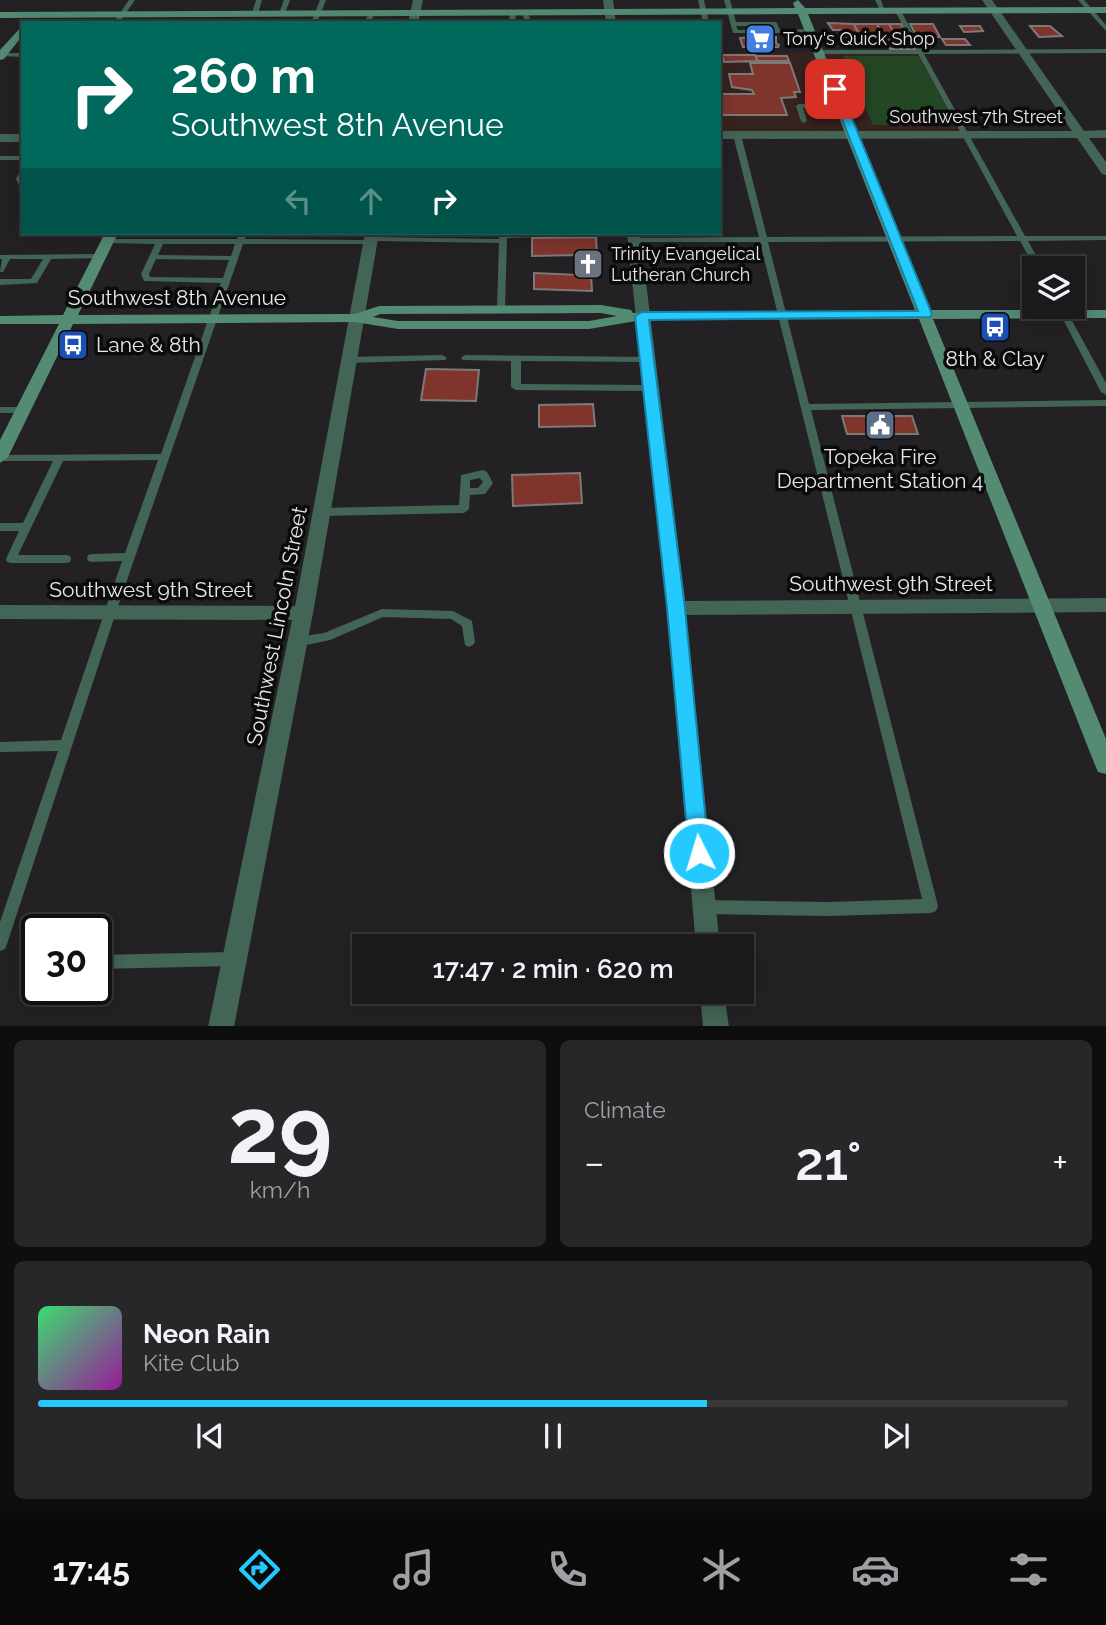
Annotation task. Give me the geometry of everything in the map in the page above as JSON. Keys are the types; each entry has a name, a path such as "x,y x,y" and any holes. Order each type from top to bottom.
{"street":[{"path":"414,18 418,0"},
{"path":"608,0 610,17"},
{"path":"797,0 854,135 1106,765"},
{"path":"987,0 1106,172"},
{"path":"216,18 224,3"},
{"path":"32,19 41,4"},
{"path":"0,15 32,19 216,18 255,13 282,13 316,18 527,18 705,17 730,12 802,11 1106,10"},
{"path":"2,54 21,30"},
{"name":"Southwest 7th Street","path":"721,135 1106,134"},
{"path":"0,138 21,138"},
{"path":"633,236 676,608 707,934"},
{"path":"0,457 108,237"},
{"name":"Southwest Lincoln Street","path":"221,1026 303,613 371,238"},
{"name":"Southwest 8th Avenue","path":"355,318 379,310 501,309 601,309 642,316"},
{"name":"Southwest 8th Avenue","path":"0,320 355,318 398,325 589,325 642,316 1022,311"},
{"name":"Southwest 8th Avenue","path":"1085,312 1106,314"},
{"name":"Southwest 9th Street","path":"676,608 1106,605"},
{"name":"Southwest 9th Street","path":"0,612 303,613"},
{"path":"713,1004 716,1026"}],"lane":[{"path":"119,18 132,0"},
{"path":"255,13 259,0"},
{"path":"282,13 288,0"},
{"path":"316,18 323,0"},
{"path":"701,0 705,17"},
{"path":"727,0 735,32 811,31"},
{"path":"878,0 884,11"},
{"path":"1081,0 1106,29"},
{"path":"898,11 968,134 1033,256"},
{"path":"820,52 1106,51"},
{"path":"2,54 21,55"},
{"path":"804,121 799,106 842,106"},
{"path":"704,907 828,909 931,906 737,135"},
{"path":"0,158 21,158"},
{"path":"108,237 160,242 242,237 539,235"},
{"path":"501,309 503,236"},
{"path":"633,236 764,239 1106,238"},
{"path":"1,936 129,556 242,237"},
{"path":"160,242 145,274 150,280 226,281"},
{"path":"0,270 3,257 99,256"},
{"path":"0,282 34,281 48,257"},
{"path":"153,257 234,258"},
{"path":"1067,319 1106,392"},
{"path":"348,360 442,358"},
{"path":"466,359 647,360"},
{"path":"516,360 516,387 650,388"},
{"path":"806,407 1106,403"},
{"path":"0,410 23,410"},
{"path":"0,457 164,457"},
{"path":"60,457 12,559 66,559"},
{"path":"322,512 464,509 464,492"},
{"path":"0,527 27,527"},
{"path":"92,558 129,556"},
{"path":"297,642 326,637 382,613 453,615 468,624 469,642"},
{"path":"0,747 66,745"},
{"path":"112,961 234,959"}],"shaded area":[{"path":"920,52 968,134 721,135 721,53"}],"green space":[{"path":"843,56 918,56 956,124 873,125"}],"building":[{"path":"828,23 854,24 860,38 847,38 843,30 833,30"},
{"path":"854,24 877,24 884,36 860,36"},
{"path":"877,24 889,24 903,49 890,49"},
{"path":"889,24 901,24 915,49 903,49"},
{"path":"910,24 933,24 940,37 917,37"},
{"path":"960,26 980,26 983,31 964,32"},
{"path":"1030,26 1050,26 1062,36 1039,37"},
{"path":"776,37 776,43 779,45 743,47 740,38"},
{"path":"942,39 965,39 970,45 946,45"},
{"path":"722,55 755,55 757,61 724,62"},
{"path":"756,56 787,56 789,61 758,61"},
{"path":"750,63 790,63 800,92 794,92 796,97 781,98 787,115 721,115 721,94 754,94 752,90 732,87 729,74 753,74"},
{"name":"Trinity Evangelical Lutheran Church","path":"596,237 598,274 591,274 592,291 534,289 534,273 579,275 578,255 532,256 532,238"},
{"path":"426,369 479,370 476,401 421,400"},
{"path":"593,404 595,426 539,427 539,405"},
{"name":"Topeka Fire Department Station 4","path":"842,416 912,416 918,434 847,434"},
{"path":"580,473 582,503 513,506 512,475"}],"place":[{"name":"Tony's Quick Shop","path":"760,39"},
{"name":"Trinity Evangelical Lutheran Church","path":"588,264"},
{"name":"8th & Clay","path":"995,327"},
{"name":"Lane & 8th","path":"73,345"},
{"name":"Topeka Fire Department Station 4","path":"880,425"}],"route":[{"path":"699,853 676,608 642,316 926,314 835,89"}]}
